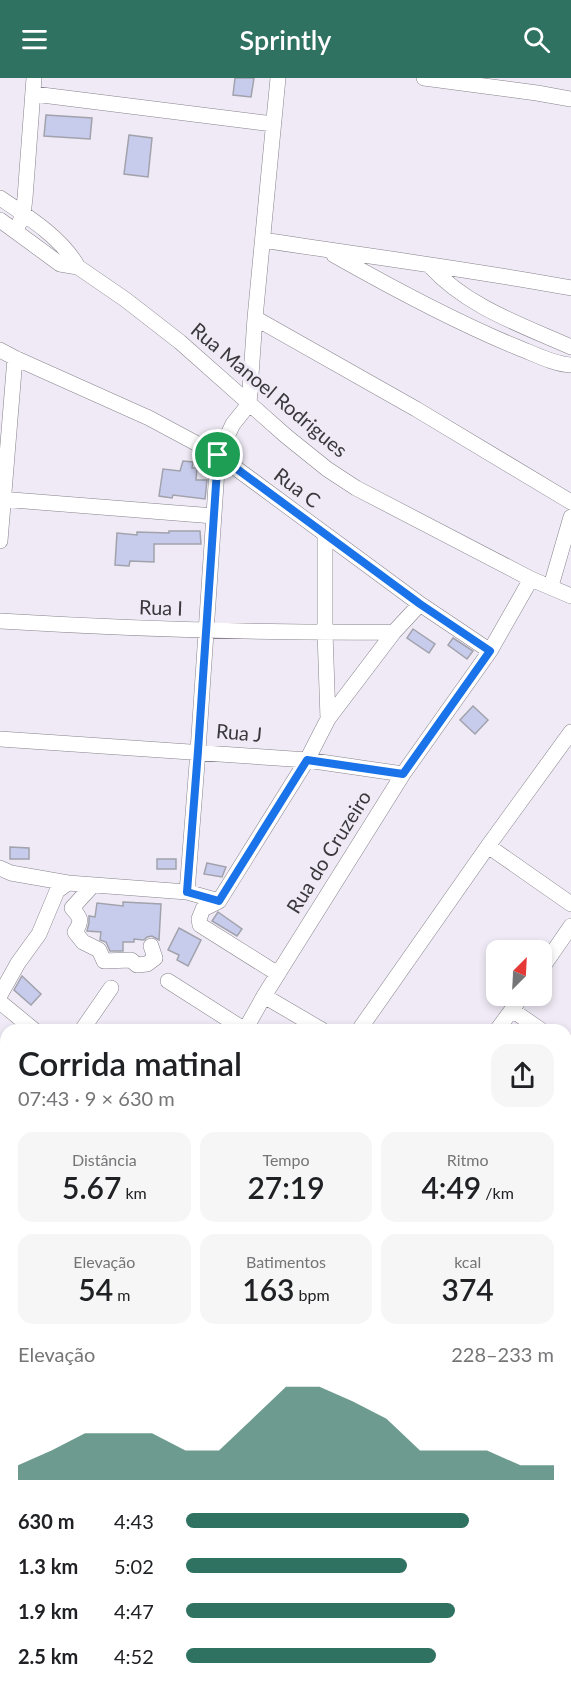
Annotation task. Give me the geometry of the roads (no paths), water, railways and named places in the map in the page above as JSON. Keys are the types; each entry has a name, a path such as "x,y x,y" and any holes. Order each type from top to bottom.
{"street":[{"path":"16,231 23,214 26,190 34,78"},
{"path":"187,892 218,455 233,424 249,404 278,78"},
{"path":"424,78 571,99"},
{"path":"34,94 273,124"},
{"path":"0,198 65,247 78,267"},
{"path":"0,220 60,264 78,267"},
{"path":"263,240 508,276 571,288"},
{"path":"324,250 397,290 490,336 547,359 571,364"},
{"path":"430,266 440,277 472,301 571,347"},
{"name":"Rua Manoel Rodrigues","path":"78,267 126,300 180,342 286,436 327,469 356,488 531,579 571,596"},
{"path":"255,318 416,409 571,502"},
{"name":"Rua C","path":"0,350 149,418 218,455 325,536 490,651"},
{"path":"0,541 15,358"},
{"path":"2,499 214,516"},
{"path":"551,586 571,517"},
{"path":"325,536 328,719"},
{"name":"Rua do Cruzeiro","path":"248,1024 403,774 490,651 531,579"},
{"path":"278,974 201,927 199,919 202,909 219,901 307,760 328,719 394,632 420,604"},
{"name":"Rua I","path":"0,621 108,628 325,633 394,632"},
{"path":"363,1024 571,732"},
{"name":"Rua J","path":"0,738 307,760 403,774"},
{"path":"488,846 571,904"},
{"path":"0,868 20,875 68,883 187,892 219,901"},
{"path":"0,994 18,963 39,934 57,891 68,883"},
{"path":"93,885 72,908 79,917 80,925 75,932 83,942 99,950 104,961 131,960 137,965 147,964 155,958 151,946"},
{"path":"552,954 571,926"},
{"name":"Rua do Cruzeiro","path":"168,981 236,1024"},
{"path":"85,1024 111,988"},
{"path":"264,996 312,1024"},
{"path":"0,1002 27,1024"},
{"path":"502,1024 515,1006"},
{"path":"512,1010 532,1024"}]}
